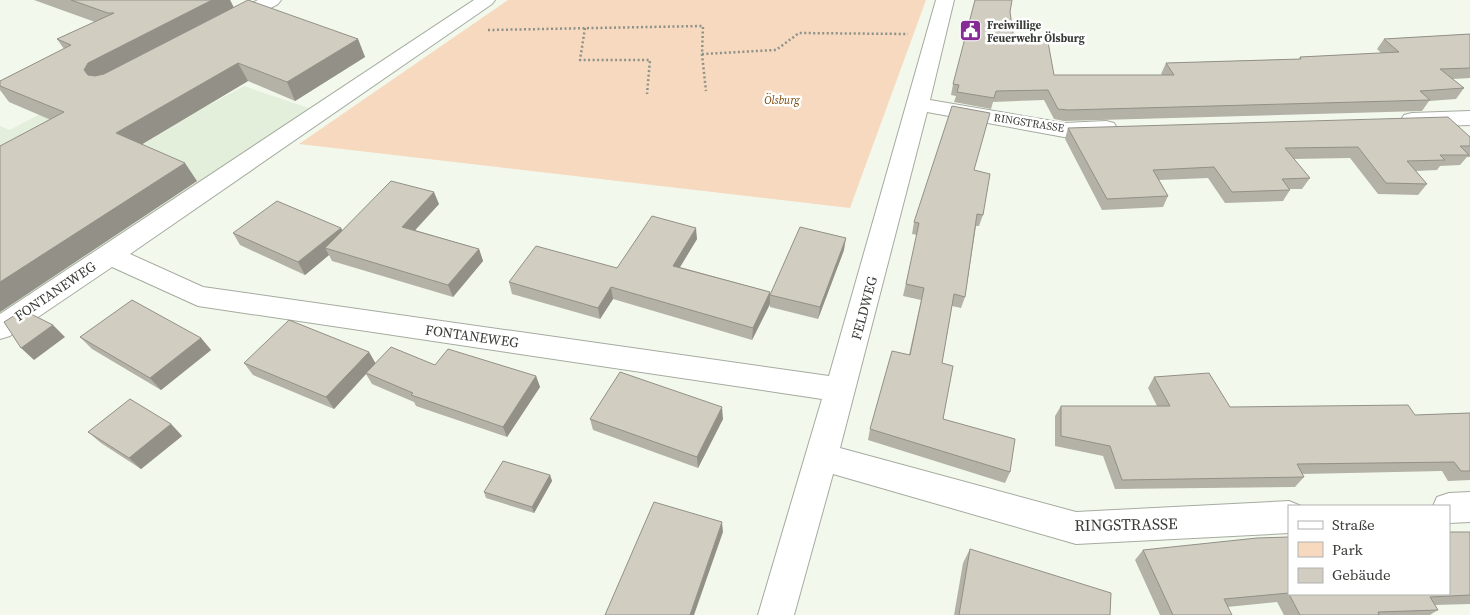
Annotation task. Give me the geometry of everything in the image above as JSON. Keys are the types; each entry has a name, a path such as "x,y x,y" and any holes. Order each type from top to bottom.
{"street":[{"path":"211,32 272,0"},
{"name":"FONTANEWEG","path":"0,328 486,0"},
{"name":"FELDWEG","path":"776,615 841,390 919,104 945,0"},
{"name":"RINGSTRASSE","path":"919,104 1064,130 1123,128"},
{"path":"1391,120 1470,118"},
{"name":"FONTANEWEG","path":"110,255 198,296 841,390"},
{"name":"RINGSTRASSE","path":"822,457 1076,528 1288,517"},
{"path":"1450,508 1470,507"}],"path":[{"path":"440,31 703,26 702,54 706,91"},
{"path":"585,28 580,60 650,60 647,94"},
{"path":"702,54 776,50 799,34 936,34"}],"shaded area":[{"path":"137,81 207,106 244,86 320,112 0,332 0,126 10,130 83,91"}],"green space":[{"name":"Ölsburg","path":"508,0 926,0 850,208 299,144"}],"building":[{"path":"71,0 212,0 88,63 84,70 88,75 95,76 104,74 248,0 358,39 287,82 238,63 116,133 185,163 0,282 0,146 64,112 0,86 0,81 71,45 57,39 114,13 108,13"},
{"path":"975,0 1012,0 1010,12 1014,40 1048,42 1054,75 1174,75 1166,63 1301,59 1300,57 1399,52 1384,39 1470,34 1470,68 1440,69 1464,88 1420,91 1430,100 1058,109 1048,90 996,91 994,98 957,92 959,85 953,84"},
{"path":"952,106 990,113 974,170 990,174 983,215 977,214 965,297 954,294 942,363 953,366 943,419 1015,439 1010,472 870,429 892,351 910,355 924,288 906,284 919,223 914,222"},
{"path":"1448,117 1470,137 1470,146 1460,146 1469,155 1440,155 1445,160 1407,161 1427,184 1386,183 1358,147 1285,148 1310,178 1282,179 1290,190 1232,192 1214,167 1153,170 1168,196 1107,199 1068,128"},
{"path":"391,181 434,192 402,227 479,249 448,285 325,248"},
{"path":"277,201 341,228 298,262 233,233"},
{"path":"652,216 696,228 673,266 770,292 753,328 611,287 598,308 509,282 536,246 617,268"},
{"path":"800,227 846,238 820,307 770,295"},
{"path":"132,300 201,338 150,378 80,337"},
{"path":"23,310 53,325 21,348 4,322"},
{"path":"289,320 369,352 326,397 244,363"},
{"path":"391,347 435,365 448,349 536,376 503,427 411,395 413,393 366,373"},
{"path":"620,372 722,407 697,457 590,419"},
{"path":"1209,373 1230,407 1408,405 1415,415 1470,413 1470,471 1461,471 1454,462 1297,464 1304,477 1122,480 1110,446 1061,436 1061,406 1170,406 1154,377"},
{"path":"130,399 171,424 129,458 88,432"},
{"path":"503,461 550,475 532,507 484,492"},
{"path":"654,502 722,522 690,615 605,615"},
{"path":"1450,532 1470,532 1470,595 1430,597 1438,610 1378,612 1379,615 1300,615 1290,595 1450,595"},
{"path":"1288,537 1288,593 1224,599 1232,615 1173,615 1143,550 1257,538"},
{"path":"970,549 1111,593 1110,615 959,615"}],"place":[{"name":"Freiwillige Feuerwehr Ölsburg","path":"971,31"}]}
